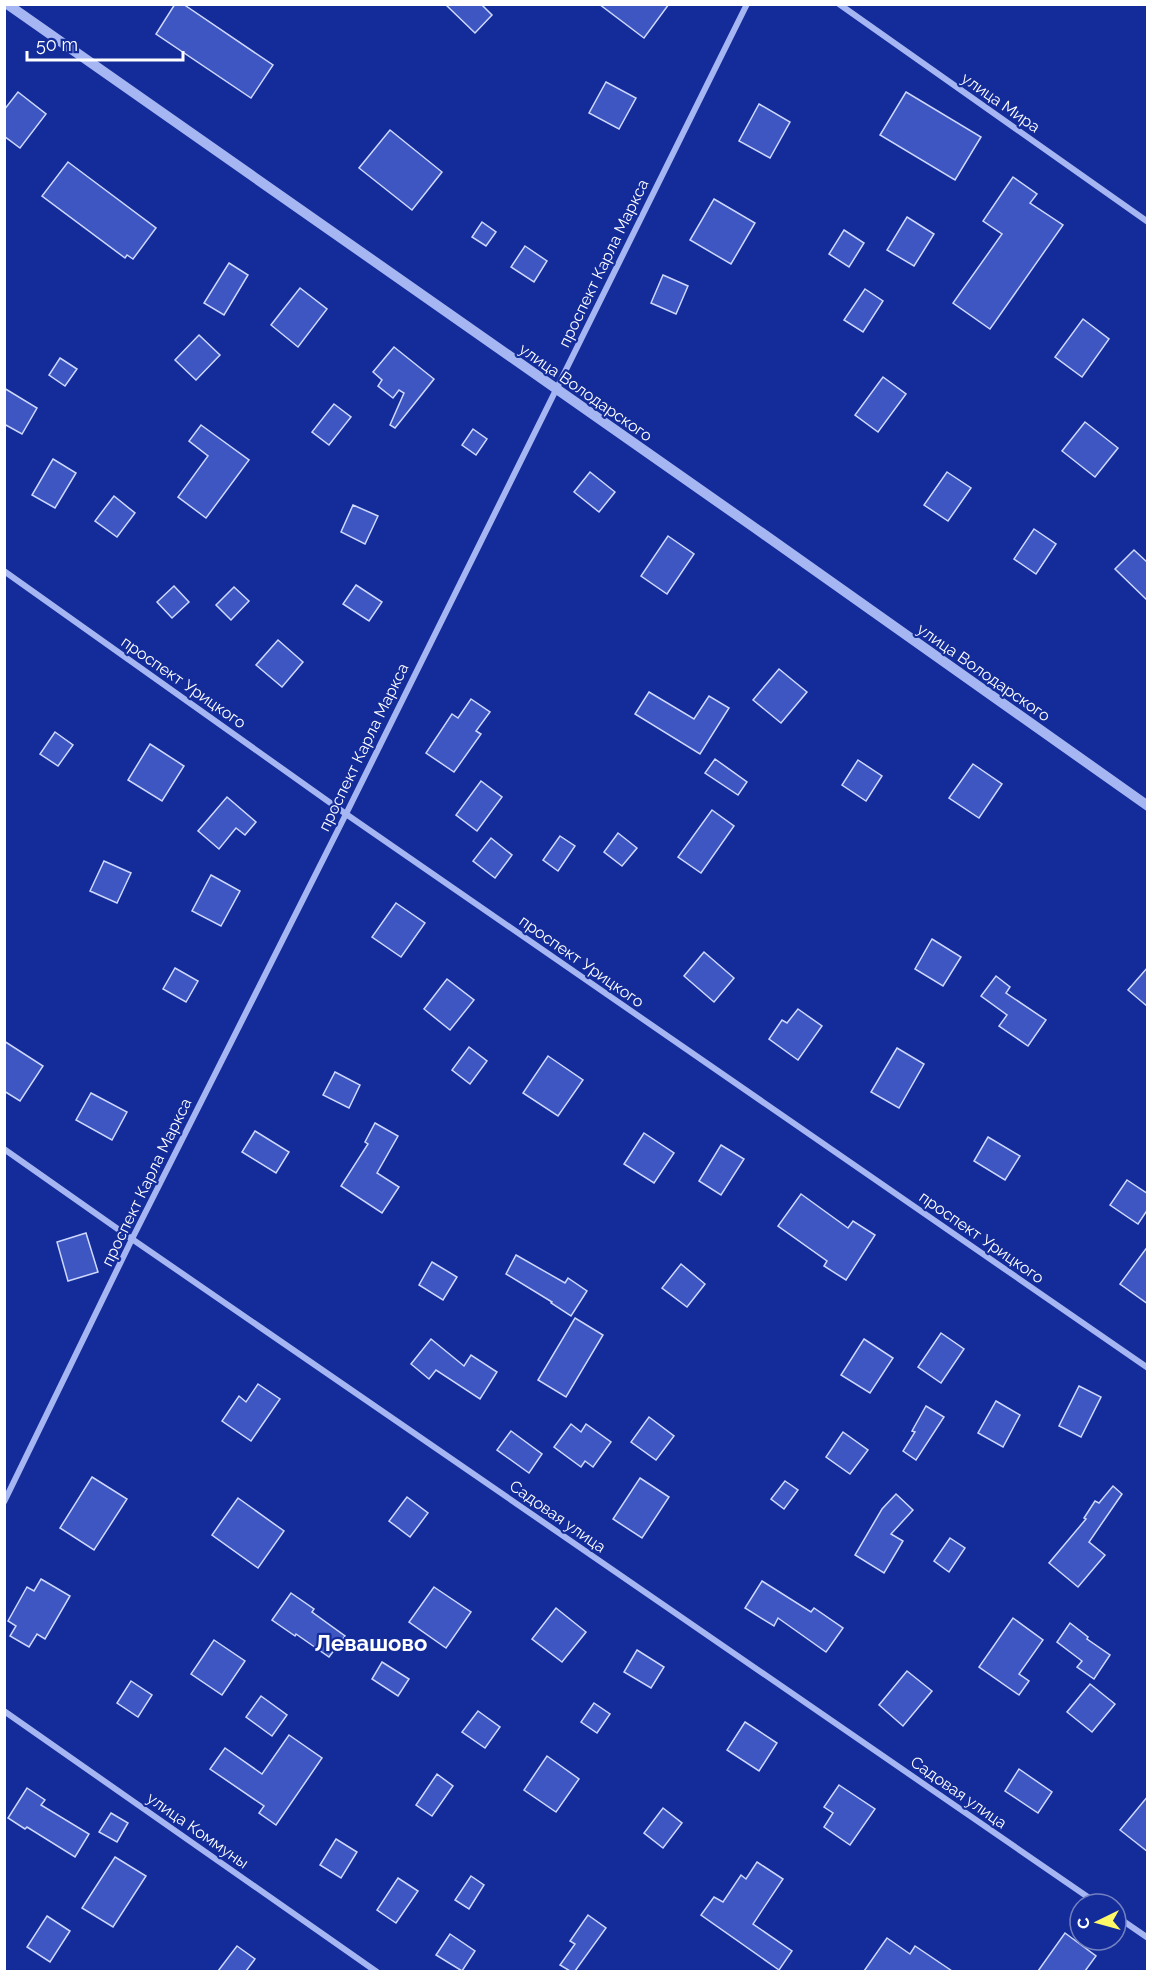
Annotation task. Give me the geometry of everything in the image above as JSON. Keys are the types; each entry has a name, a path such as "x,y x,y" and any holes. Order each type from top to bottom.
{"street":[{"name":"улица Володарского","path":"7,4 1148,806"},
{"name":"проспект Карла Маркса","path":"4,1502 132,1239 346,814 747,4"},
{"name":"улица Мира","path":"838,4 1148,222"},
{"name":"проспект Урицкого","path":"4,571 346,814 1148,1368"},
{"name":"Садовая улица","path":"4,1149 1081,1892"},
{"name":"улица Коммуны","path":"4,1711 377,1971"},
{"path":"1128,1924 1148,1938"}],"building":[{"path":"175,4 183,4 273,65 251,98 156,34"},
{"path":"445,4 481,4 492,15 475,33"},
{"path":"599,4 669,4 644,38"},
{"path":"606,82 636,98 619,129 589,113"},
{"path":"18,92 46,114 20,148 4,136 4,110"},
{"path":"906,92 981,137 955,180 880,135"},
{"path":"759,104 790,122 770,158 739,141"},
{"path":"390,130 442,172 412,210 359,168"},
{"path":"68,162 156,228 133,259 127,255 125,258 42,196"},
{"path":"1013,177 1037,194 1030,203 1063,225 990,329 953,303 1002,234 983,221"},
{"path":"714,199 755,223 731,264 690,240"},
{"path":"907,217 934,234 914,266 887,250"},
{"path":"482,222 496,232 486,246 472,237"},
{"path":"844,230 864,243 849,267 829,254"},
{"path":"525,246 547,261 534,282 511,267"},
{"path":"229,263 248,275 224,315 204,303"},
{"path":"663,275 688,286 676,314 651,303"},
{"path":"300,288 327,309 298,347 271,325"},
{"path":"865,289 883,301 863,332 844,320"},
{"path":"1083,319 1109,339 1082,377 1055,357"},
{"path":"199,335 220,355 196,380 175,360"},
{"path":"394,347 434,379 395,428 390,425 404,393 399,390 393,398 378,386 382,380 373,372"},
{"path":"60,358 77,369 65,386 49,375"},
{"path":"883,377 906,394 878,432 855,415"},
{"path":"4,388 37,408 22,434 4,424"},
{"path":"334,404 351,417 329,445 312,432"},
{"path":"1085,422 1118,448 1095,477 1062,451"},
{"path":"201,425 249,460 206,518 178,497 208,456 189,441"},
{"path":"473,429 487,439 476,455 462,445"},
{"path":"53,459 76,473 55,508 32,495"},
{"path":"590,472 615,492 599,512 574,492"},
{"path":"947,472 971,488 948,521 924,505"},
{"path":"114,496 135,513 117,537 95,521"},
{"path":"353,505 378,516 365,544 341,532"},
{"path":"1034,529 1056,544 1036,574 1014,559"},
{"path":"668,536 694,554 667,594 641,576"},
{"path":"1134,550 1148,563 1148,601 1115,569"},
{"path":"356,585 382,602 369,621 343,604"},
{"path":"174,586 189,602 172,618 157,602"},
{"path":"234,587 249,601 231,620 216,605"},
{"path":"278,640 303,662 282,687 256,665"},
{"path":"779,669 807,692 781,723 753,700"},
{"path":"649,692 694,719 709,696 729,708 700,754 635,714"},
{"path":"471,699 490,712 476,731 481,734 454,772 426,753 452,714 458,718"},
{"path":"55,732 73,745 58,766 40,754"},
{"path":"150,744 184,766 162,801 128,780"},
{"path":"715,759 747,782 738,795 705,773"},
{"path":"858,760 882,776 866,801 842,785"},
{"path":"973,764 1002,784 979,818 949,798"},
{"path":"481,781 502,797 477,831 456,815"},
{"path":"227,797 256,822 245,835 236,828 219,849 198,831"},
{"path":"712,810 734,826 701,873 678,857"},
{"path":"618,833 637,848 622,866 604,852"},
{"path":"560,836 575,846 558,871 543,860"},
{"path":"491,838 512,855 495,878 473,861"},
{"path":"104,861 131,873 117,903 90,891"},
{"path":"211,875 240,891 221,926 192,911"},
{"path":"396,903 425,923 401,957 372,937"},
{"path":"932,939 961,957 943,986 915,969"},
{"path":"704,952 734,978 714,1002 684,976"},
{"path":"1148,967 1148,1007 1128,990"},
{"path":"175,968 198,981 186,1002 163,989"},
{"path":"996,976 1010,987 1006,993 1046,1020 1028,1046 999,1026 1007,1015 981,996"},
{"path":"447,979 474,1000 450,1030 424,1009"},
{"path":"798,1009 822,1026 798,1060 769,1039 782,1020 787,1023"},
{"path":"4,1041 43,1066 20,1101 4,1091"},
{"path":"469,1047 487,1061 470,1084 452,1070"},
{"path":"897,1048 924,1064 899,1108 871,1092"},
{"path":"548,1056 583,1080 558,1116 523,1093"},
{"path":"335,1072 360,1085 349,1108 323,1095"},
{"path":"91,1093 127,1112 112,1140 76,1120"},
{"path":"375,1123 398,1136 377,1173 399,1187 382,1213 341,1186 368,1144 365,1142"},
{"path":"255,1131 289,1152 276,1173 242,1152"},
{"path":"644,1133 674,1153 654,1183 624,1164"},
{"path":"988,1137 1020,1156 1005,1180 974,1161"},
{"path":"721,1145 744,1159 721,1195 699,1181"},
{"path":"1127,1180 1148,1194 1148,1209 1138,1224 1110,1205"},
{"path":"801,1194 848,1228 853,1221 875,1235 846,1280 824,1266 827,1261 778,1226"},
{"path":"86,1233 98,1272 68,1281 57,1242"},
{"path":"1148,1246 1148,1304 1120,1284"},
{"path":"516,1255 565,1283 568,1278 587,1291 571,1316 506,1274"},
{"path":"432,1262 457,1277 443,1300 419,1285"},
{"path":"681,1264 705,1284 687,1307 662,1288"},
{"path":"575,1318 603,1335 566,1397 538,1380"},
{"path":"941,1333 964,1349 941,1383 918,1367"},
{"path":"431,1339 464,1366 471,1355 497,1372 480,1399 436,1370 429,1379 411,1364"},
{"path":"864,1339 893,1358 870,1393 841,1375"},
{"path":"258,1384 280,1399 251,1441 222,1421 239,1396 246,1402"},
{"path":"1079,1386 1101,1397 1081,1437 1059,1426"},
{"path":"996,1401 1020,1415 1003,1447 978,1433"},
{"path":"926,1406 944,1417 916,1460 903,1451 915,1432 912,1431"},
{"path":"649,1417 674,1436 656,1460 631,1442"},
{"path":"571,1424 581,1432 586,1424 611,1442 593,1467 585,1461 581,1467 554,1447"},
{"path":"511,1431 542,1454 529,1473 497,1450"},
{"path":"843,1432 868,1450 850,1474 826,1457"},
{"path":"92,1477 127,1499 94,1550 60,1528"},
{"path":"640,1478 669,1497 642,1538 613,1519"},
{"path":"785,1481 798,1490 784,1509 771,1499"},
{"path":"1113,1486 1122,1494 1089,1542 1105,1555 1078,1587 1049,1563 1086,1519 1084,1518 1095,1501 1099,1503"},
{"path":"896,1494 913,1510 891,1534 903,1541 884,1573 855,1555 882,1509"},
{"path":"407,1497 428,1513 410,1537 389,1521"},
{"path":"238,1498 284,1531 258,1568 212,1535"},
{"path":"950,1538 965,1548 949,1572 934,1561"},
{"path":"41,1579 70,1596 45,1639 37,1634 29,1647 10,1636 16,1626 8,1621 27,1587 34,1591"},
{"path":"762,1581 811,1612 814,1608 843,1628 826,1652 778,1618 774,1626 745,1608"},
{"path":"434,1587 471,1612 446,1648 409,1622"},
{"path":"291,1593 314,1609 312,1612 345,1636 329,1657 272,1620"},
{"path":"556,1608 586,1632 562,1662 532,1639"},
{"path":"1013,1618 1043,1640 1019,1674 1029,1681 1019,1695 979,1667"},
{"path":"1070,1623 1088,1637 1087,1639 1110,1655 1094,1679 1077,1667 1082,1661 1057,1642"},
{"path":"214,1640 245,1661 222,1695 191,1674"},
{"path":"637,1650 664,1667 651,1688 624,1672"},
{"path":"382,1662 409,1679 398,1696 372,1679"},
{"path":"907,1671 932,1691 903,1726 879,1705"},
{"path":"131,1681 152,1695 138,1717 117,1703"},
{"path":"1090,1684 1115,1704 1092,1732 1067,1712"},
{"path":"261,1696 287,1715 272,1736 246,1717"},
{"path":"594,1703 610,1714 597,1733 581,1722"},
{"path":"478,1711 500,1727 485,1748 462,1732"},
{"path":"745,1722 777,1743 759,1771 727,1750"},
{"path":"289,1735 322,1758 276,1825 259,1813 264,1806 210,1769 225,1748 262,1774"},
{"path":"547,1756 579,1779 556,1812 524,1790"},
{"path":"1019,1769 1052,1792 1038,1813 1005,1791"},
{"path":"437,1774 453,1786 432,1816 416,1805"},
{"path":"839,1785 875,1809 850,1845 824,1827 833,1813 824,1807"},
{"path":"27,1788 45,1800 41,1805 89,1834 75,1857 8,1818"},
{"path":"1148,1796 1148,1852 1120,1830"},
{"path":"663,1808 682,1823 663,1848 644,1833"},
{"path":"111,1813 128,1823 117,1842 99,1832"},
{"path":"336,1839 357,1852 341,1878 320,1865"},
{"path":"115,1857 146,1876 113,1927 82,1908"},
{"path":"757,1862 783,1879 753,1924 792,1951 779,1970 701,1915 714,1897 723,1902 741,1875 746,1879"},
{"path":"471,1876 484,1885 469,1909 455,1900"},
{"path":"398,1878 418,1891 396,1923 377,1910"},
{"path":"588,1915 606,1928 575,1971 570,1971 560,1965 575,1944 570,1941"},
{"path":"47,1916 70,1931 50,1962 27,1947"},
{"path":"1065,1933 1068,1935 1068,1952 1091,1952 1096,1956 1085,1971 1038,1971"},
{"path":"450,1934 475,1951 462,1971 436,1955"},
{"path":"887,1938 910,1954 915,1946 952,1971 864,1971"},
{"path":"237,1946 255,1959 246,1971 218,1971"}],"district":[{"name":"Левашово","path":"371,1643"}]}
